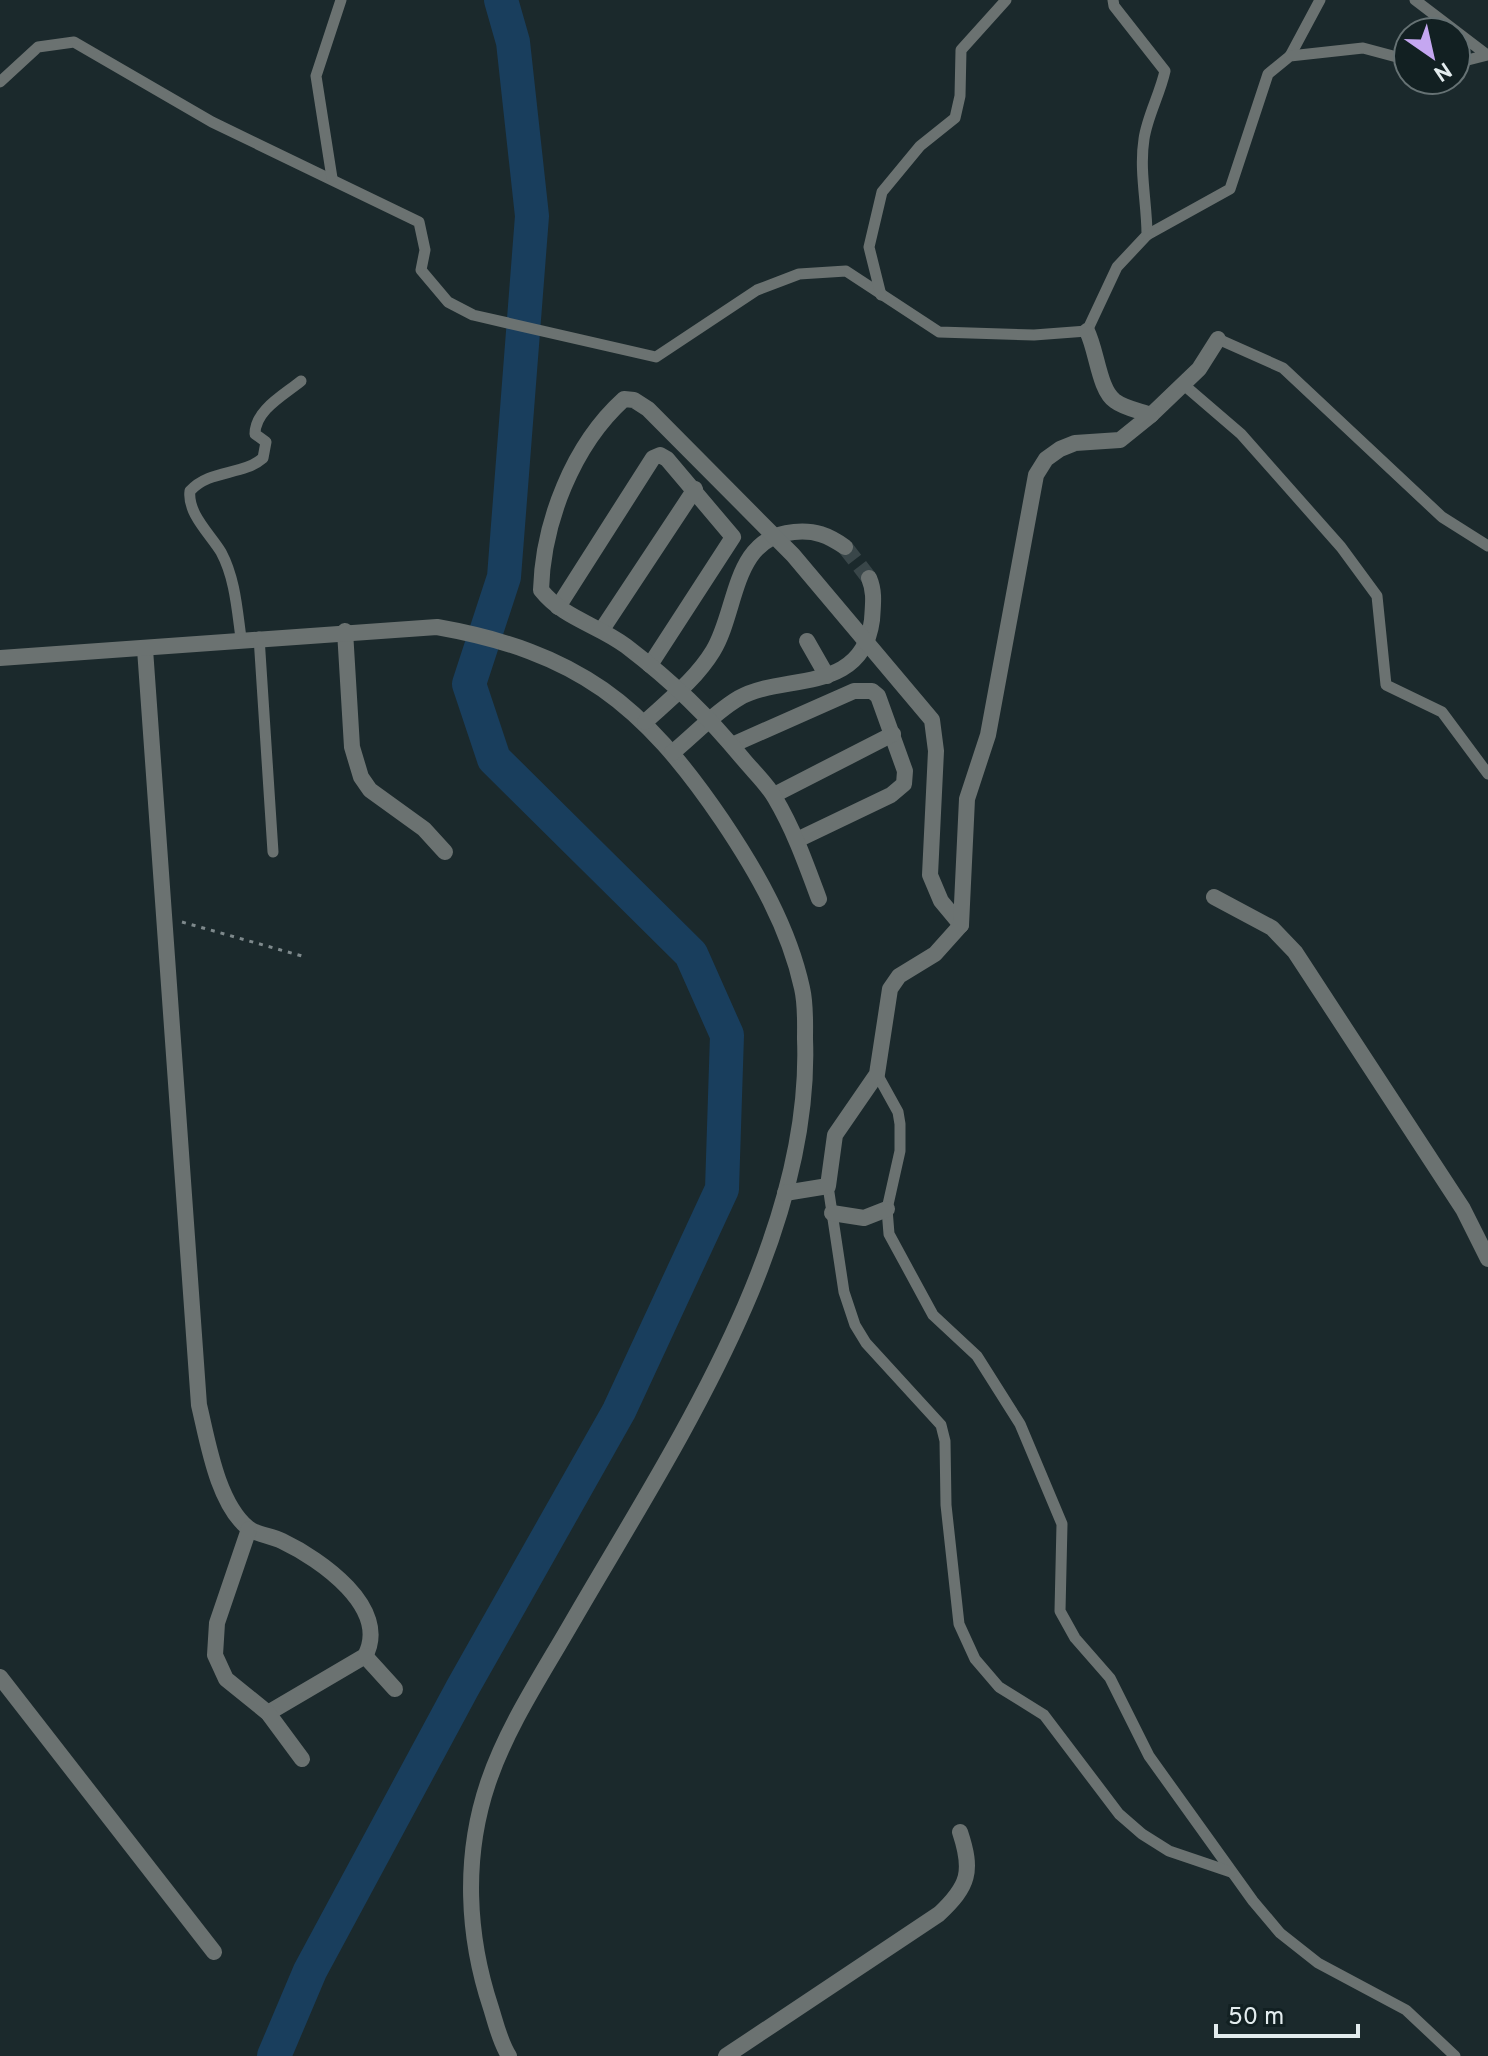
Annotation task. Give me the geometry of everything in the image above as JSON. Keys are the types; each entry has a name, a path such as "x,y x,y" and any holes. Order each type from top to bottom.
{"street":[{"path":"1087,331 1097,352 1103,386 1114,401 1151,415"},
{"path":"785,1193 828,1186 835,1135 877,1074 890,989 899,976 935,954 961,925 965,811 988,735 1036,475 1046,459 1060,449 1083,442 1120,440 1184,385 1218,339"},
{"path":"819,899 797,840 774,795 712,720 681,688 603,628 558,607 541,590 553,509 568,477 610,412 624,399 634,400 648,409 793,555 932,720 936,751 930,875 941,901 961,925"},
{"path":"558,607 653,458 660,455 667,459 733,537 650,665"},
{"path":"603,628 695,489"},
{"path":"645,722 681,688 715,648 737,580 754,549 780,533 811,531 845,547"},
{"path":"672,753 740,697 827,676 853,660 870,634 874,590 869,578"},
{"path":"0,658 145,649 241,638 437,627 498,638 548,657 594,683 645,722 721,819 762,886 790,941 804,994 805,1096 785,1193 736,1323 696,1406 503,1746 487,1785 478,1821 470,1901 476,1962 502,2054"},
{"path":"345,631 352,747 361,777 370,790 424,829 445,852"},
{"path":"807,641 827,676"},
{"path":"145,649 199,1405 219,1483 249,1529 299,1549 355,1594 367,1611 373,1632 365,1656 268,1713"},
{"path":"732,745 864,689 878,696 905,771 900,789 797,840"},
{"path":"774,795 893,734"},
{"path":"1214,897 1272,928 1295,952 1455,1196 1488,1259"},
{"path":"832,1213 864,1218 887,1209"},
{"path":"249,1529 217,1623 215,1655 226,1679 268,1713 302,1759"},
{"path":"365,1656 395,1689"},
{"path":"0,1677 214,1952"},
{"path":"726,2056 939,1914 959,1896 968,1874 968,1857 960,1832"}],"lane":[{"path":"332,178 316,76 341,0"},
{"path":"881,295 869,247 882,192 920,146 955,118 960,96 961,50 1006,0"},
{"path":"1113,0 1114,6 1165,71 1159,100 1144,135 1142,169 1147,235"},
{"path":"0,82 38,47 74,42 212,122 419,222 425,250 421,270 448,302 473,315 509,325 579,337 656,357 757,290 799,274 846,271 939,332 1034,335 1087,331 1117,267 1147,235 1230,189 1268,74 1290,56 1320,0"},
{"path":"1415,0 1487,55"},
{"path":"1290,56 1363,48 1392,56"},
{"path":"1218,339 1283,368 1442,517 1488,546"},
{"path":"241,638 232,576 189,500 190,491 209,477 250,466 263,458 268,450 266,442 255,434 255,424 262,413 301,381"},
{"path":"1184,385 1241,434 1341,547 1377,596 1386,685 1442,712 1488,774"},
{"path":"259,637 273,852"},
{"path":"877,1074 898,1112 900,1124 900,1151 887,1209 889,1234 933,1315 977,1356 1020,1424 1062,1524 1060,1611 1075,1638 1110,1678 1149,1756 1232,1873 1280,1933 1318,1963 1406,2010 1455,2056"},
{"path":"828,1186 844,1292 855,1325 866,1343 941,1425 945,1441 946,1505 959,1624 975,1659 999,1687 1044,1715 1119,1814 1142,1834 1169,1851 1232,1873"}],"path":[{"path":"164,916 302,956"}],"waterway":[{"path":"274,2056 310,1971 463,1687 619,1411 722,1189 727,1035 691,954 494,759 469,684 504,577 532,216 513,42 501,0"}],"tunnel":[{"path":"845,547 869,578"}]}
